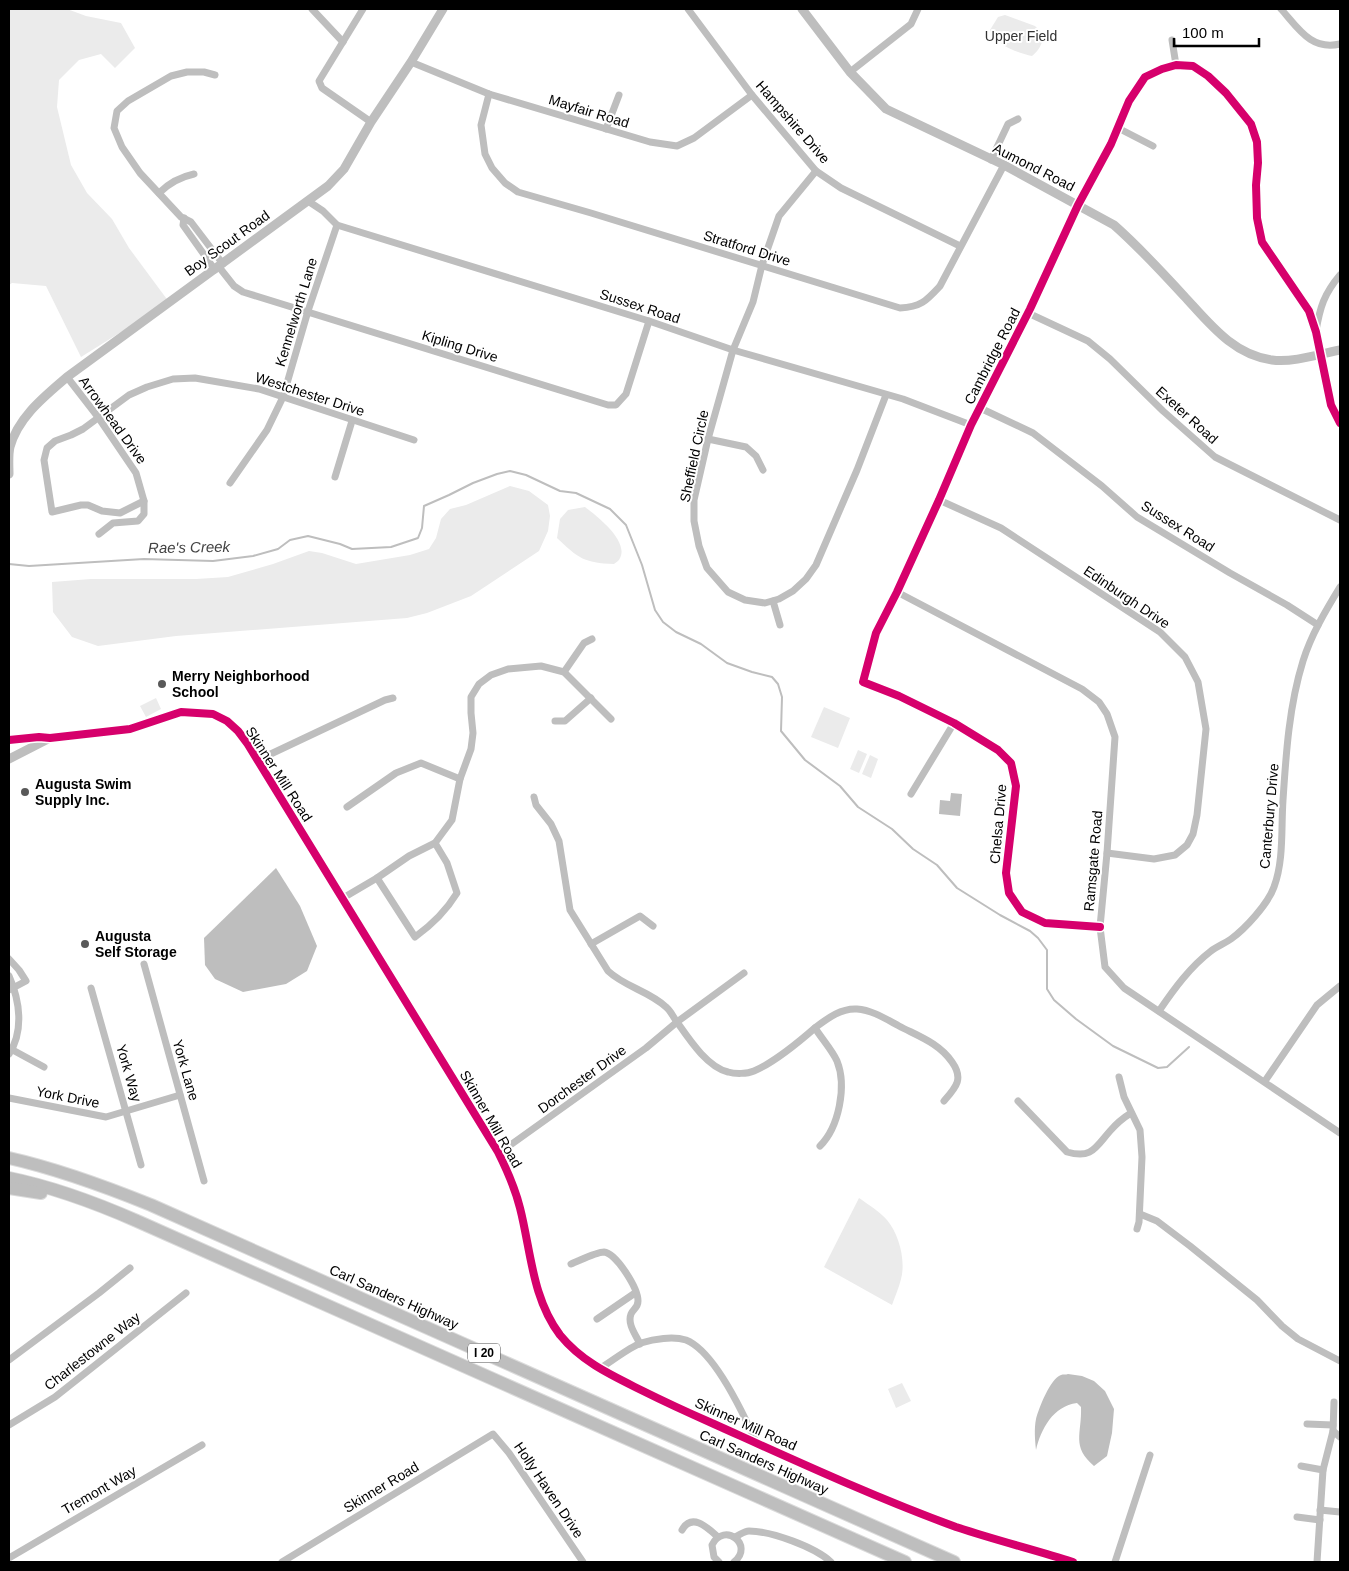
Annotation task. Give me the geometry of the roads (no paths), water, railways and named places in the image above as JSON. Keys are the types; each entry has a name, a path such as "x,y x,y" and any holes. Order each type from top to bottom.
{"highway":[{"name":"Carl Sanders Highway","path":"9,1158 93,1182 144,1202 954,1562"},
{"name":"I 20","path":"9,1178 89,1201 137,1221 905,1562"},
{"path":"9,1188 89,1201"}],"street":[{"path":"312,9 343,42"},
{"path":"362,9 319,81 322,88 371,122"},
{"name":"Boy Scout Road","path":"9,474 10,446 22,420 38,401 67,377 328,186 344,169 371,122 443,9"},
{"name":"Hampshire Drive","path":"688,9 752,95 816,171 841,188 960,246"},
{"name":"Aumond Road","path":"802,9 850,72 886,109 1004,165 1114,224 1129,237 1203,318 1232,345 1245,353 1274,361 1340,350"},
{"path":"850,72 911,24 918,9"},
{"path":"1281,9 1305,36 1313,42 1322,45 1340,44"},
{"path":"1172,40 1176,65 1193,66 1208,76 1226,93 1251,124 1257,142 1257,218 1262,242 1308,311 1316,332 1332,405 1340,423"},
{"name":"Mayfair Road","path":"411,62 489,94 650,142 676,146 694,138 752,95"},
{"name":"Cambridge Road","path":"863,682 876,633 897,592 971,425 1028,313 1078,205 1118,128 1129,101 1146,76 1176,65"},
{"name":"Kipling Drive","path":"215,75 204,72 187,72 171,76 128,101 117,111 114,128 122,147 140,173 184,218 184,225 234,286 243,292 608,405 616,405 626,394 649,321"},
{"name":"Stratford Drive","path":"489,94 480,125 485,154 492,168 505,183 518,192 591,212 900,308 914,308 940,286 1004,165"},
{"path":"606,129 619,95"},
{"path":"991,160 1008,124 1018,119"},
{"path":"1118,128 1154,146"},
{"name":"Sheffield Circle","path":"816,171 778,216 762,265 753,302 733,350 708,439 694,500 694,521 699,546 707,568 728,592 745,600 765,602 793,591 806,579 816,565 857,470 886,395"},
{"path":"159,193 182,177 194,174"},
{"name":"Sussex Road","path":"308,201 337,224 649,321 733,350 929,408 971,425"},
{"name":"Kennelworth Lane","path":"230,483 268,430 283,397 308,311 337,224"},
{"path":"1316,332 1323,300 1329,288 1340,275"},
{"name":"Exeter Road","path":"1028,313 1088,341 1110,358 1169,417 1215,456 1340,520"},
{"name":"Arrowhead Drive","path":"67,377 98,417 136,473 144,501"},
{"name":"Westchester Drive","path":"144,501 120,513 102,511 88,505 52,512 44,460 47,448 55,441 83,429 128,395 146,387 173,379 195,378 260,389 414,440"},
{"name":"Sussex Road","path":"980,408 1033,433 1102,486 1137,517 1318,625"},
{"path":"335,477 352,420"},
{"path":"708,439 746,447 756,456 763,470"},
{"name":"Edinburgh Drive","path":"939,500 1001,528 1160,632 1185,657 1198,682 1206,729 1197,815 1193,834 1187,844 1175,855 1154,858 1107,853"},
{"path":"99,534 113,524 138,521 144,514 144,501"},
{"name":"Canterbury Drive","path":"1159,1011 1185,976 1211,951 1231,939 1247,925 1274,888 1280,858 1283,801 1294,695 1303,660 1318,625 1340,587"},
{"name":"Ramsgate Road","path":"897,592 1082,689 1099,702 1107,714 1115,737 1100,927 1105,966 1124,988 1340,1134"},
{"path":"773,600 780,625"},
{"path":"564,672 584,643 592,639"},
{"path":"343,898 435,842 452,820 460,779 471,749 473,733 471,697 479,684 490,675 508,669 541,666 564,672 611,719"},
{"name":"Chelsa Drive","path":"863,682 899,696 954,723 998,750 1011,763 1016,786 1006,873 1009,893 1022,912 1045,923 1100,927"},
{"path":"258,760 385,700 393,698"},
{"path":"555,721 565,721 591,698"},
{"name":"Skinner Mill Road","path":"9,740 38,737 50,738 130,729 181,712 213,714 227,721 238,731 258,760 498,1152 518,1200 537,1286 551,1320 572,1348 598,1369 671,1405 912,1510 971,1531 1073,1562"},
{"path":"911,794 954,723"},
{"path":"9,760 50,738"},
{"path":"347,807 396,773 421,762 460,779"},
{"path":"534,797 536,805 551,824 559,841 570,910 608,971 616,979 659,1001 668,1008 705,1059 727,1072 753,1072 770,1062 836,1014 856,1009 870,1012 931,1042 945,1053 957,1070 958,1078 956,1086 944,1101"},
{"path":"377,878 415,936 431,926 448,907 456,893 448,863 435,842"},
{"path":"591,944 640,916 653,926"},
{"path":"9,959 19,970 26,982 11,989"},
{"name":"York Lane","path":"144,964 204,1181"},
{"name":"Dorchester Drive","path":"498,1152 638,1054 677,1022 744,973"},
{"path":"9,976 11,989 16,992 19,1017 16,1043 10,1051 44,1066"},
{"path":"1265,1082 1317,1005 1340,986"},
{"name":"York Way","path":"91,988 141,1165"},
{"path":"815,1028 836,1059 842,1080 838,1111 830,1134 820,1146"},
{"path":"1119,1077 1131,1113 1140,1130 1142,1157 1140,1222 1137,1229"},
{"name":"York Drive","path":"9,1098 106,1118 180,1095"},
{"path":"1018,1101 1067,1152 1075,1154 1086,1154 1094,1150 1120,1121 1131,1113"},
{"path":"1140,1214 1157,1221 1190,1246 1257,1300 1298,1340 1340,1361"},
{"path":"571,1264 602,1252 616,1258 631,1281 638,1300 637,1308 631,1314 630,1324 640,1344"},
{"path":"9,1360 130,1268"},
{"name":"Charlestowne Way","path":"9,1425 55,1397 186,1293"},
{"path":"597,1319 635,1293"},
{"path":"598,1369 640,1344 674,1338 687,1341 702,1351 713,1365 746,1419 756,1442"},
{"path":"1317,1562 1323,1470 1333,1428 1334,1402"},
{"path":"1307,1424 1333,1428 1340,1437"},
{"name":"Holly Haven Drive","path":"493,1434 509,1452 581,1562"},
{"name":"Skinner Road","path":"282,1562 493,1434"},
{"name":"Tremont Way","path":"9,1558 202,1445"},
{"path":"1115,1562 1150,1455"},
{"path":"1301,1466 1323,1470"},
{"path":"1320,1510 1340,1512"},
{"path":"1297,1517 1320,1520"},
{"path":"682,1530 687,1523 694,1521 706,1527 718,1538"},
{"path":"735,1538 744,1532 751,1531 785,1538 812,1549 830,1562"},
{"path":"719,1562 714,1557 712,1550 714,1542 718,1538 728,1535 738,1541 741,1550 739,1558 734,1562"}],"waterway":[{"name":"Rae's Creek","path":"9,564 29,566 144,559 213,561 253,556 278,549 290,540 308,536 352,549 391,547 418,538 422,528 424,506 497,474 510,471 526,475 560,491 576,493 610,509 626,525 642,565 655,610 663,622 676,632 701,644 727,663 772,677 778,684 782,697 781,731 805,760 840,786 858,807 892,829 913,849 937,865 957,888 1030,931 1038,938 1047,950 1047,989 1054,1000 1113,1046 1158,1068 1167,1067 1189,1047"}],"place":[{"name":"Merry Neighborhood School","path":"162,684"},
{"name":"Augusta Swim Supply Inc.","path":"25,792"},
{"name":"Augusta Self Storage","path":"85,944"}],"park label":[{"name":"Upper Field","path":"1021,36"}]}
